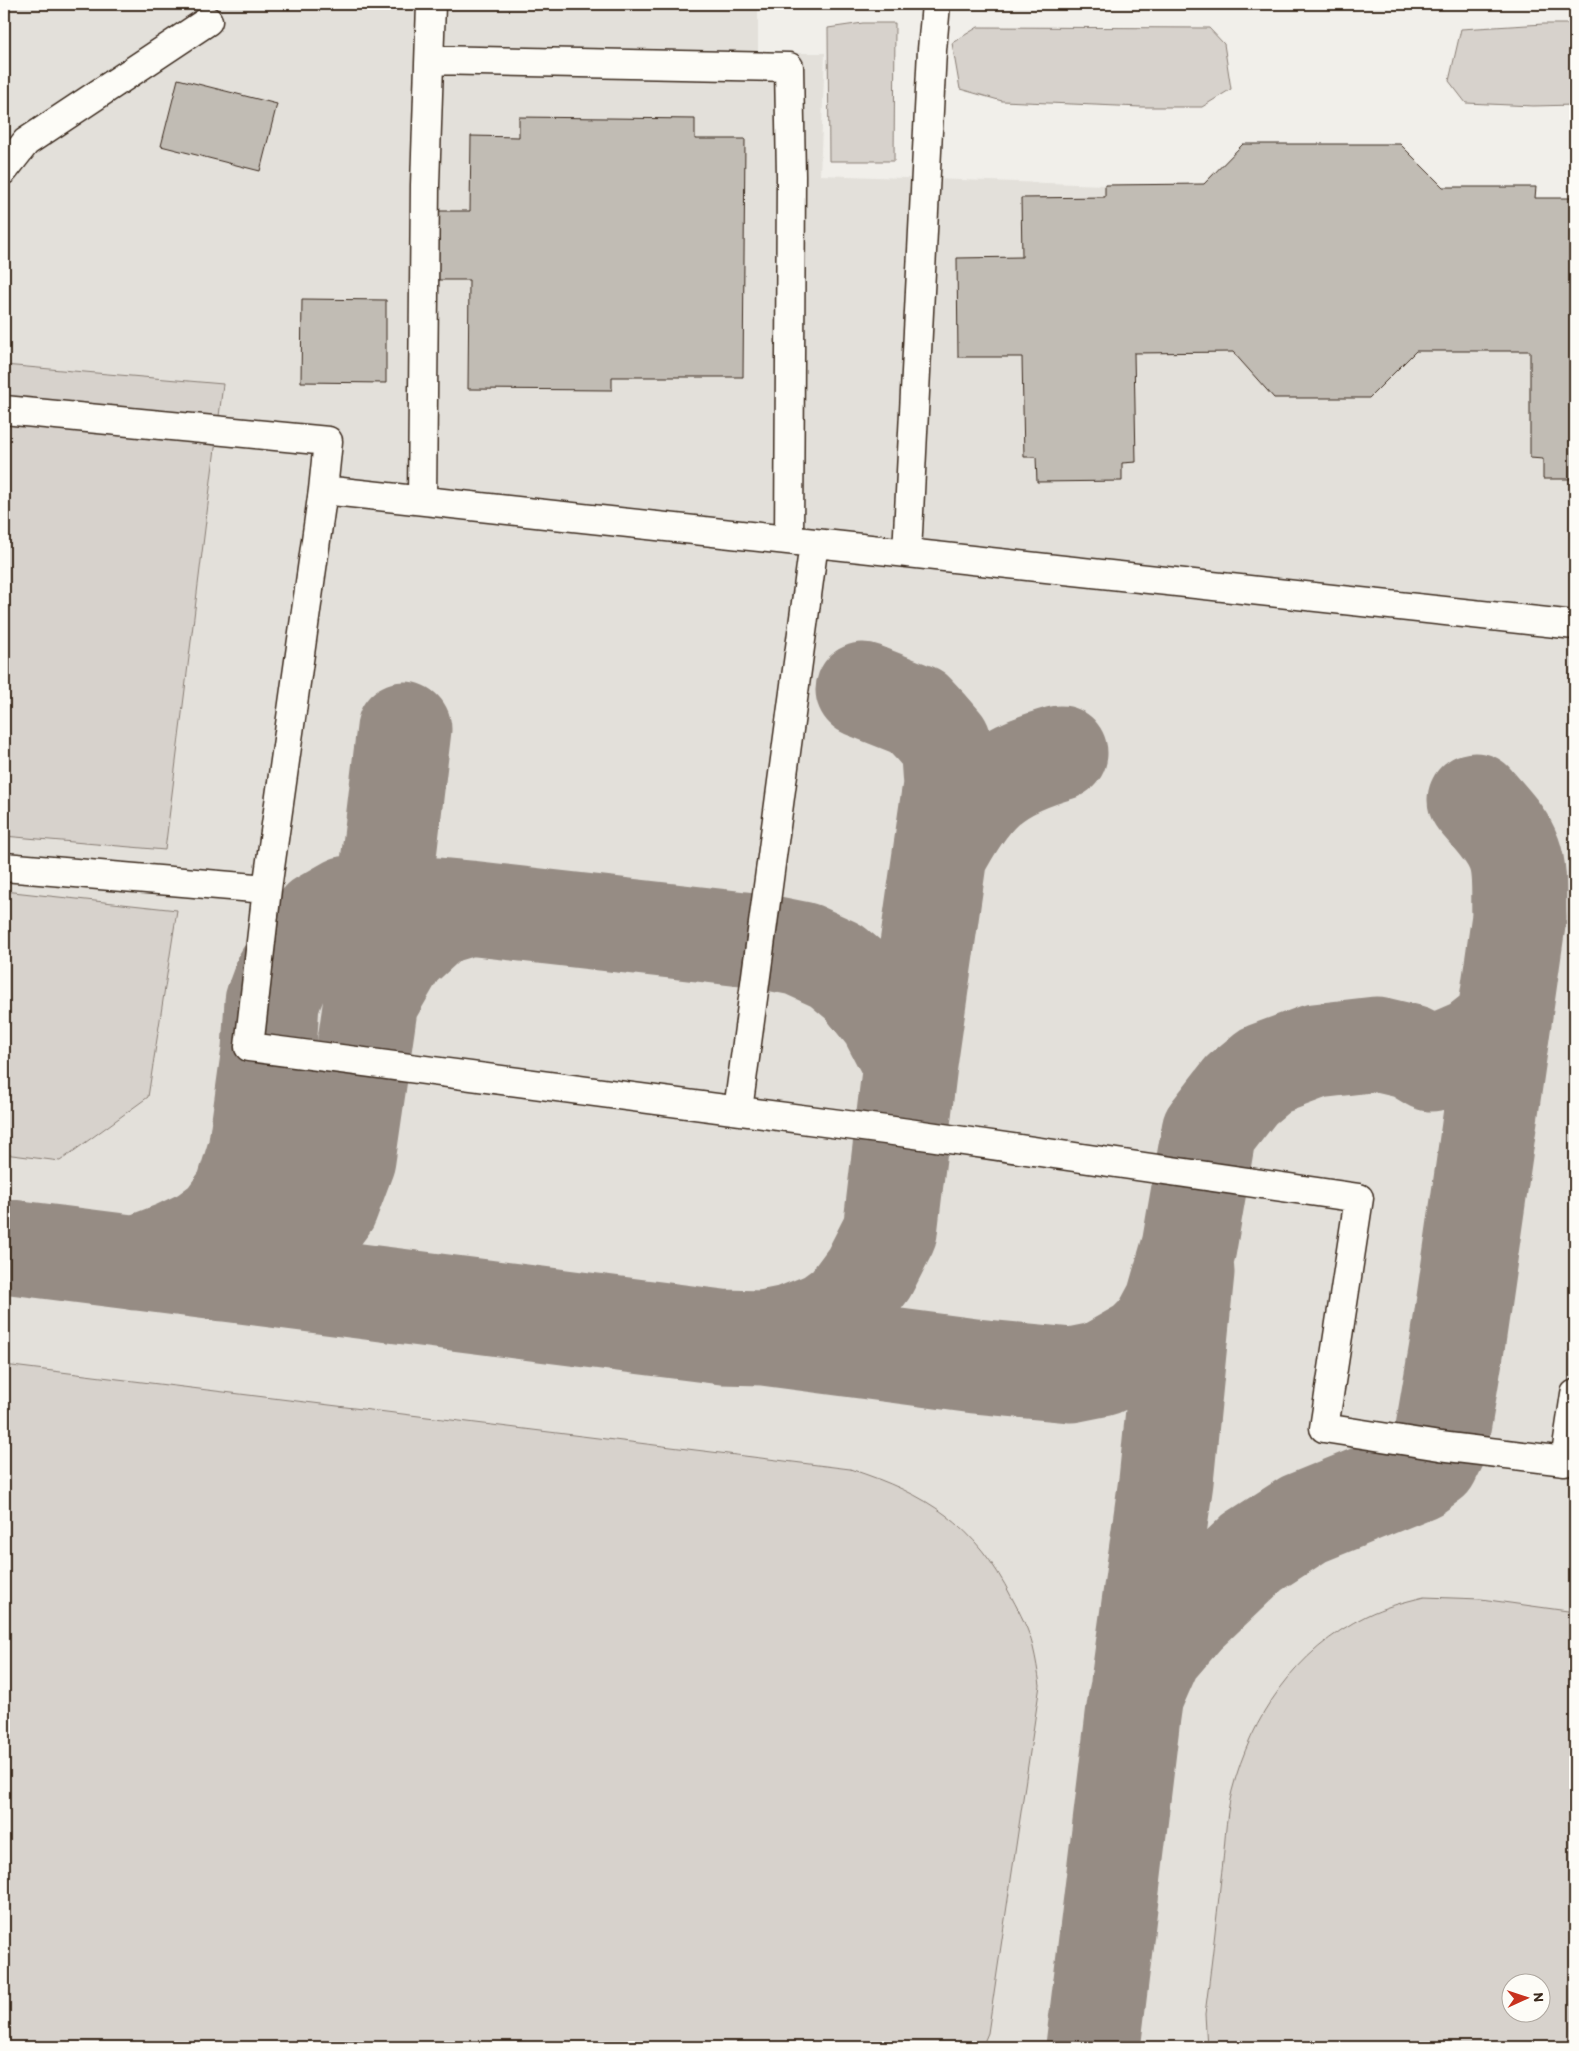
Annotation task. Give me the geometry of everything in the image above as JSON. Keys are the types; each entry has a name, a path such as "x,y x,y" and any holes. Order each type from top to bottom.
{"lane":[{"path":"422,500 425,185 431,4"},
{"path":"908,553 932,50 936,4"},
{"path":"4,170 26,142 208,21"},
{"path":"430,60 789,67 801,541 738,1110"},
{"path":"4,410 328,441 323,490 267,889 249,1047 738,1110 1133,1164 1359,1198 1324,1428 1440,1446 1565,1461 1575,1394"},
{"path":"323,490 1575,625"},
{"path":"4,867 267,889"}],"shaded area":[{"path":"4,4 758,4 758,53 825,53 820,175 1105,185 1203,184 1243,144 1400,144 1443,187 1536,187 1536,198 1575,198 1575,2047 4,2047"},
{"path":"863,23 895,23 894,161 829,161 828,28"},
{"path":"1575,24 1575,105 1533,106 1466,103 1449,81 1461,29"},
{"path":"978,27 1209,28 1224,44 1231,89 1202,107 1141,107 1002,101 960,89 952,43"},
{"path":"4,365 223,384 165,850 4,836"},
{"path":"4,891 177,910 148,1097 60,1161 4,1154"},
{"path":"4,1365 850,1469 903,1489 946,1515 965,1531 998,1572 1024,1622 1031,1641 1040,1685 988,2033 982,2047 4,2047"},
{"path":"1424,1597 1481,1599 1575,1612 1575,2047 1207,2047 1205,2014 1228,1812 1240,1764 1251,1737 1264,1712 1280,1688 1318,1647 1341,1630 1387,1607"}],"building":[{"path":"178,79 277,104 260,171 161,146"},
{"path":"519,117 695,119 695,139 745,139 743,377 612,377 612,390 468,389 469,280 437,280 437,211 470,211 471,136 519,137"},
{"path":"1243,144 1400,144 1443,187 1536,187 1535,198 1575,198 1575,479 1543,479 1543,459 1530,458 1530,351 1416,351 1369,398 1274,398 1233,352 1134,353 1136,462 1122,463 1122,481 1037,482 1036,457 1024,457 1022,357 958,357 957,258 1022,257 1021,198 1105,197 1105,185 1204,184"},
{"path":"302,299 386,300 386,383 301,382"}],"taxiway":[{"path":"4,1246 722,1337 763,1338 793,1332 827,1318 846,1304 869,1273 890,1232 910,1064 950,785 948,756 944,742 931,727 916,711 863,690"},
{"path":"376,964 404,729"},
{"path":"940,855 963,816 986,789 1017,769 1060,753"},
{"path":"1093,2047 1136,1695 1155,1652 1185,1617 1253,1552 1304,1519 1417,1473 1432,1462 1440,1446 1458,1341 1519,917 1518,877 1514,854 1492,819 1475,800"},
{"path":"137,1263 203,1235 223,1220 242,1194 255,1151 269,1050 272,1002 282,975 320,919 348,903 384,900 469,908"},
{"path":"222,1274 250,1270 277,1259 316,1225 331,1205 348,1159 371,1001 400,951 436,918 469,908 761,941 801,949 836,965 860,985 886,1018 910,1064"},
{"path":"763,1338 975,1366 1071,1375 1101,1369 1143,1345 1159,1329 1173,1303 1189,1247 1209,1131 1241,1090 1265,1070 1316,1051 1377,1044 1411,1052 1431,1064 1475,1045 1504,1022 1495,1030"},
{"path":"1138,1683 1166,1481 1187,1272"}]}
